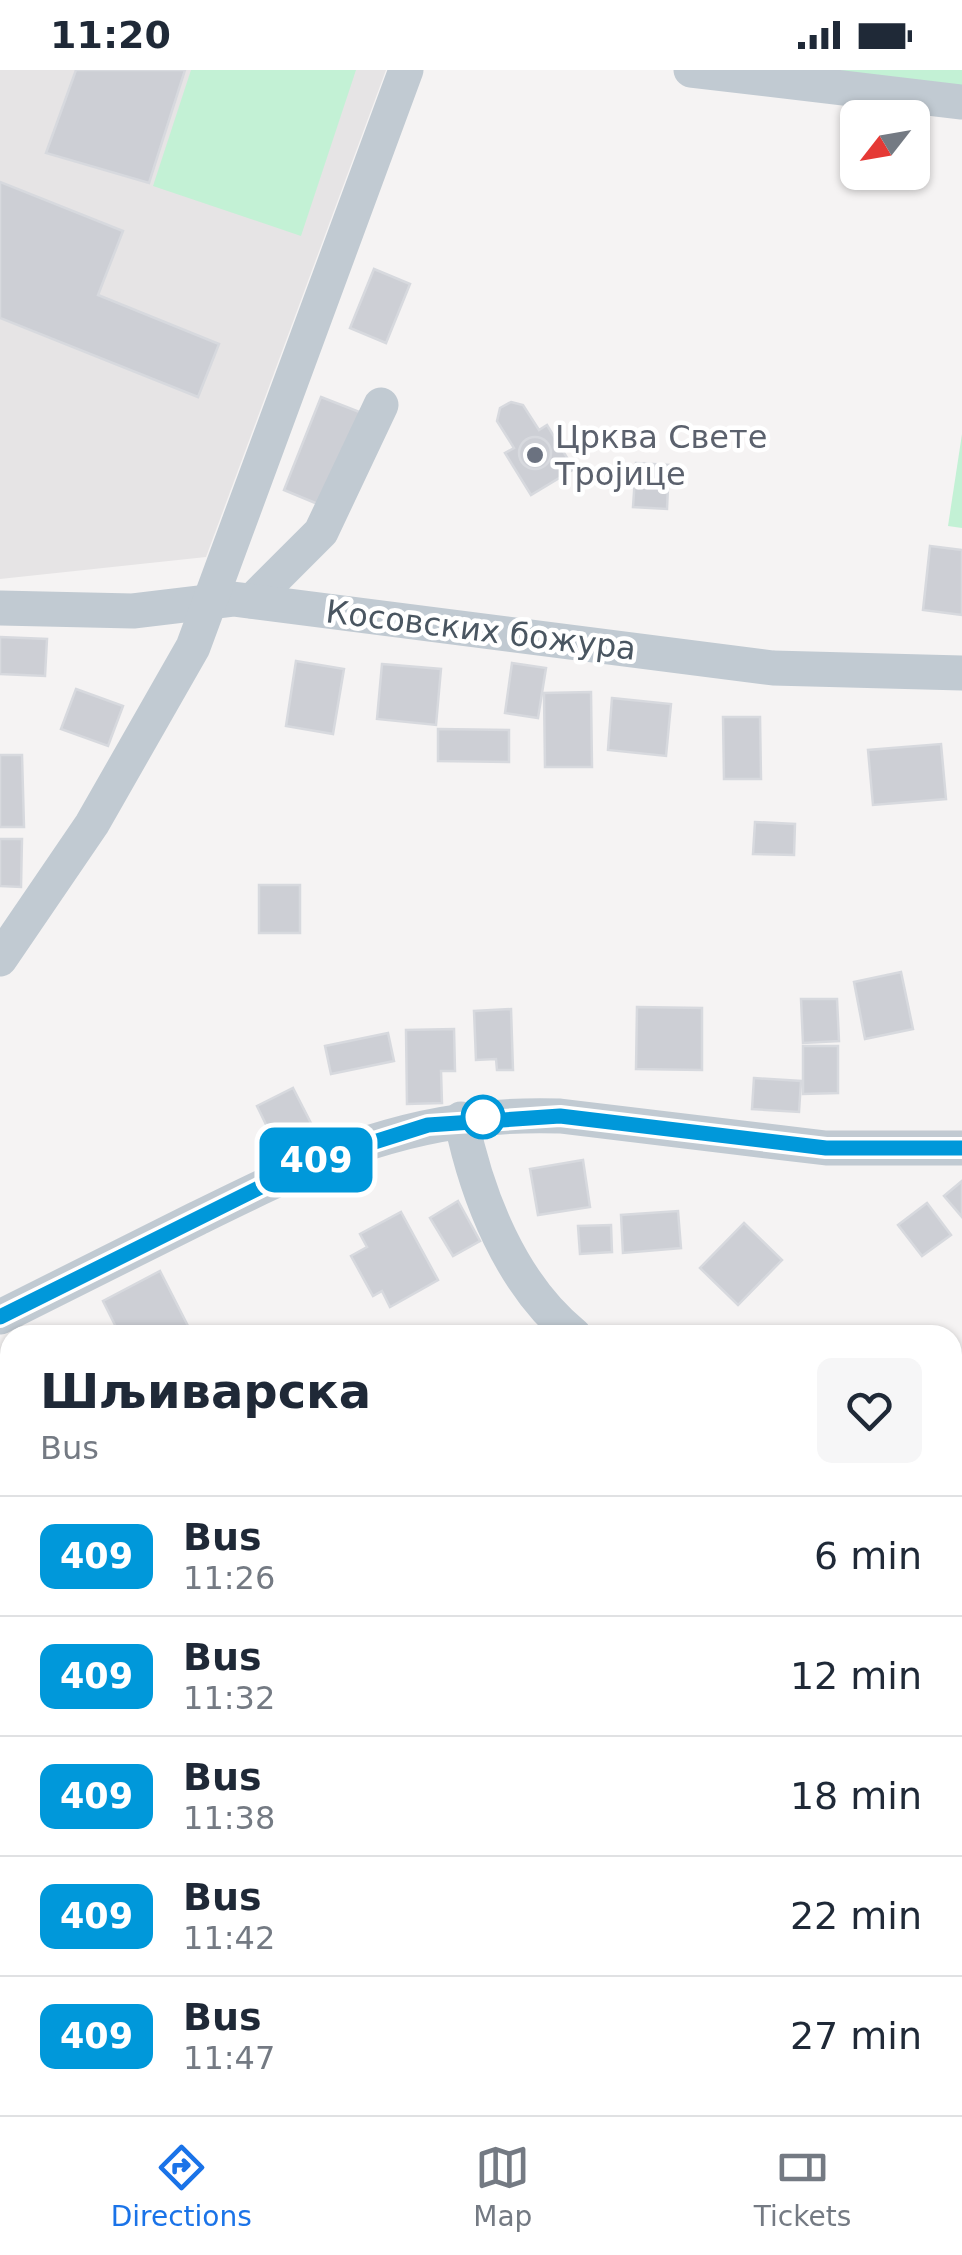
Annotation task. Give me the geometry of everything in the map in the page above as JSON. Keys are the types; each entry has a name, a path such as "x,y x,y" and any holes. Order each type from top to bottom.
{"street":[{"path":"0,959 92,824 193,647 406,70"},
{"path":"690,70 962,102"},
{"path":"252,601 321,532 342,496 381,405"},
{"name":"Косовских божура","path":"0,608 133,611 210,601 252,601 773,668 962,673"},
{"path":"0,1317 311,1162 383,1136 461,1119 560,1116 826,1148 962,1148"},
{"path":"461,1119 474,1174 516,1265 547,1312 562,1325"}],"shaded area":[{"path":"0,70 386,70 206,557 0,579"}],"green space":[{"path":"191,70 356,70 301,236 153,186"},
{"path":"837,70 962,70 962,89"},
{"path":"962,434 962,528 948,526"}],"building":[{"path":"76,70 185,70 149,183 46,153"},
{"path":"0,182 123,231 98,295 219,344 198,397 0,318"},
{"path":"374,269 410,284 386,343 350,328"},
{"path":"321,397 362,413 325,507 284,490"},
{"path":"511,402 523,405 539,430 547,425 574,469 531,495 505,453 514,448 497,421 500,408"},
{"name":"Црква Свете Тројице","path":"535,437 546,442 551,453 546,464 535,469 524,464 519,453 524,442"},
{"path":"636,463 669,465 667,509 633,507"},
{"path":"930,546 962,550 962,615 923,610"},
{"path":"0,637 47,639 45,676 0,674"},
{"path":"296,661 344,669 333,734 286,726"},
{"path":"512,663 546,668 538,718 505,713"},
{"path":"382,664 441,669 436,725 377,719"},
{"path":"76,689 123,706 108,746 61,729"},
{"path":"591,692 592,767 545,767 544,693"},
{"path":"612,698 671,704 666,756 608,750"},
{"path":"723,717 760,717 761,779 724,779"},
{"path":"438,729 509,730 509,762 438,761"},
{"path":"941,744 946,799 873,805 868,750"},
{"path":"0,755 22,755 24,827 0,827"},
{"path":"755,822 795,824 794,855 753,854"},
{"path":"0,839 22,839 21,887 0,886"},
{"path":"259,885 300,885 300,933 259,933"},
{"path":"901,972 913,1029 865,1039 854,982"},
{"path":"801,999 837,999 839,1041 803,1043"},
{"path":"637,1007 702,1008 702,1070 636,1069"},
{"path":"511,1009 513,1070 497,1070 496,1059 476,1060 474,1011"},
{"path":"454,1029 455,1071 441,1071 442,1103 407,1104 406,1030"},
{"path":"388,1033 394,1061 331,1074 325,1046"},
{"path":"803,1046 838,1046 838,1093 803,1094"},
{"path":"754,1078 801,1081 799,1112 752,1109"},
{"path":"293,1088 318,1137 281,1155 257,1106"},
{"path":"583,1160 590,1207 538,1215 530,1169"},
{"path":"962,1181 962,1217 944,1196"},
{"path":"458,1201 480,1241 453,1256 430,1218"},
{"path":"927,1203 951,1235 922,1256 898,1225"},
{"path":"678,1211 681,1248 623,1253 621,1215"},
{"path":"401,1212 438,1280 390,1307 382,1291 373,1296 351,1256 367,1247 360,1234"},
{"path":"744,1223 782,1260 738,1305 700,1268"},
{"path":"611,1225 612,1252 580,1254 578,1226"},
{"path":"160,1271 187,1325 115,1325 103,1301"}],"bus line":[{"name":"409","path":"0,1317 311,1162 394,1133 461,1119 524,1114 560,1116 826,1148 962,1148"}],"place":[{"name":"Црква Свете Тројице","path":"535,455"}]}
